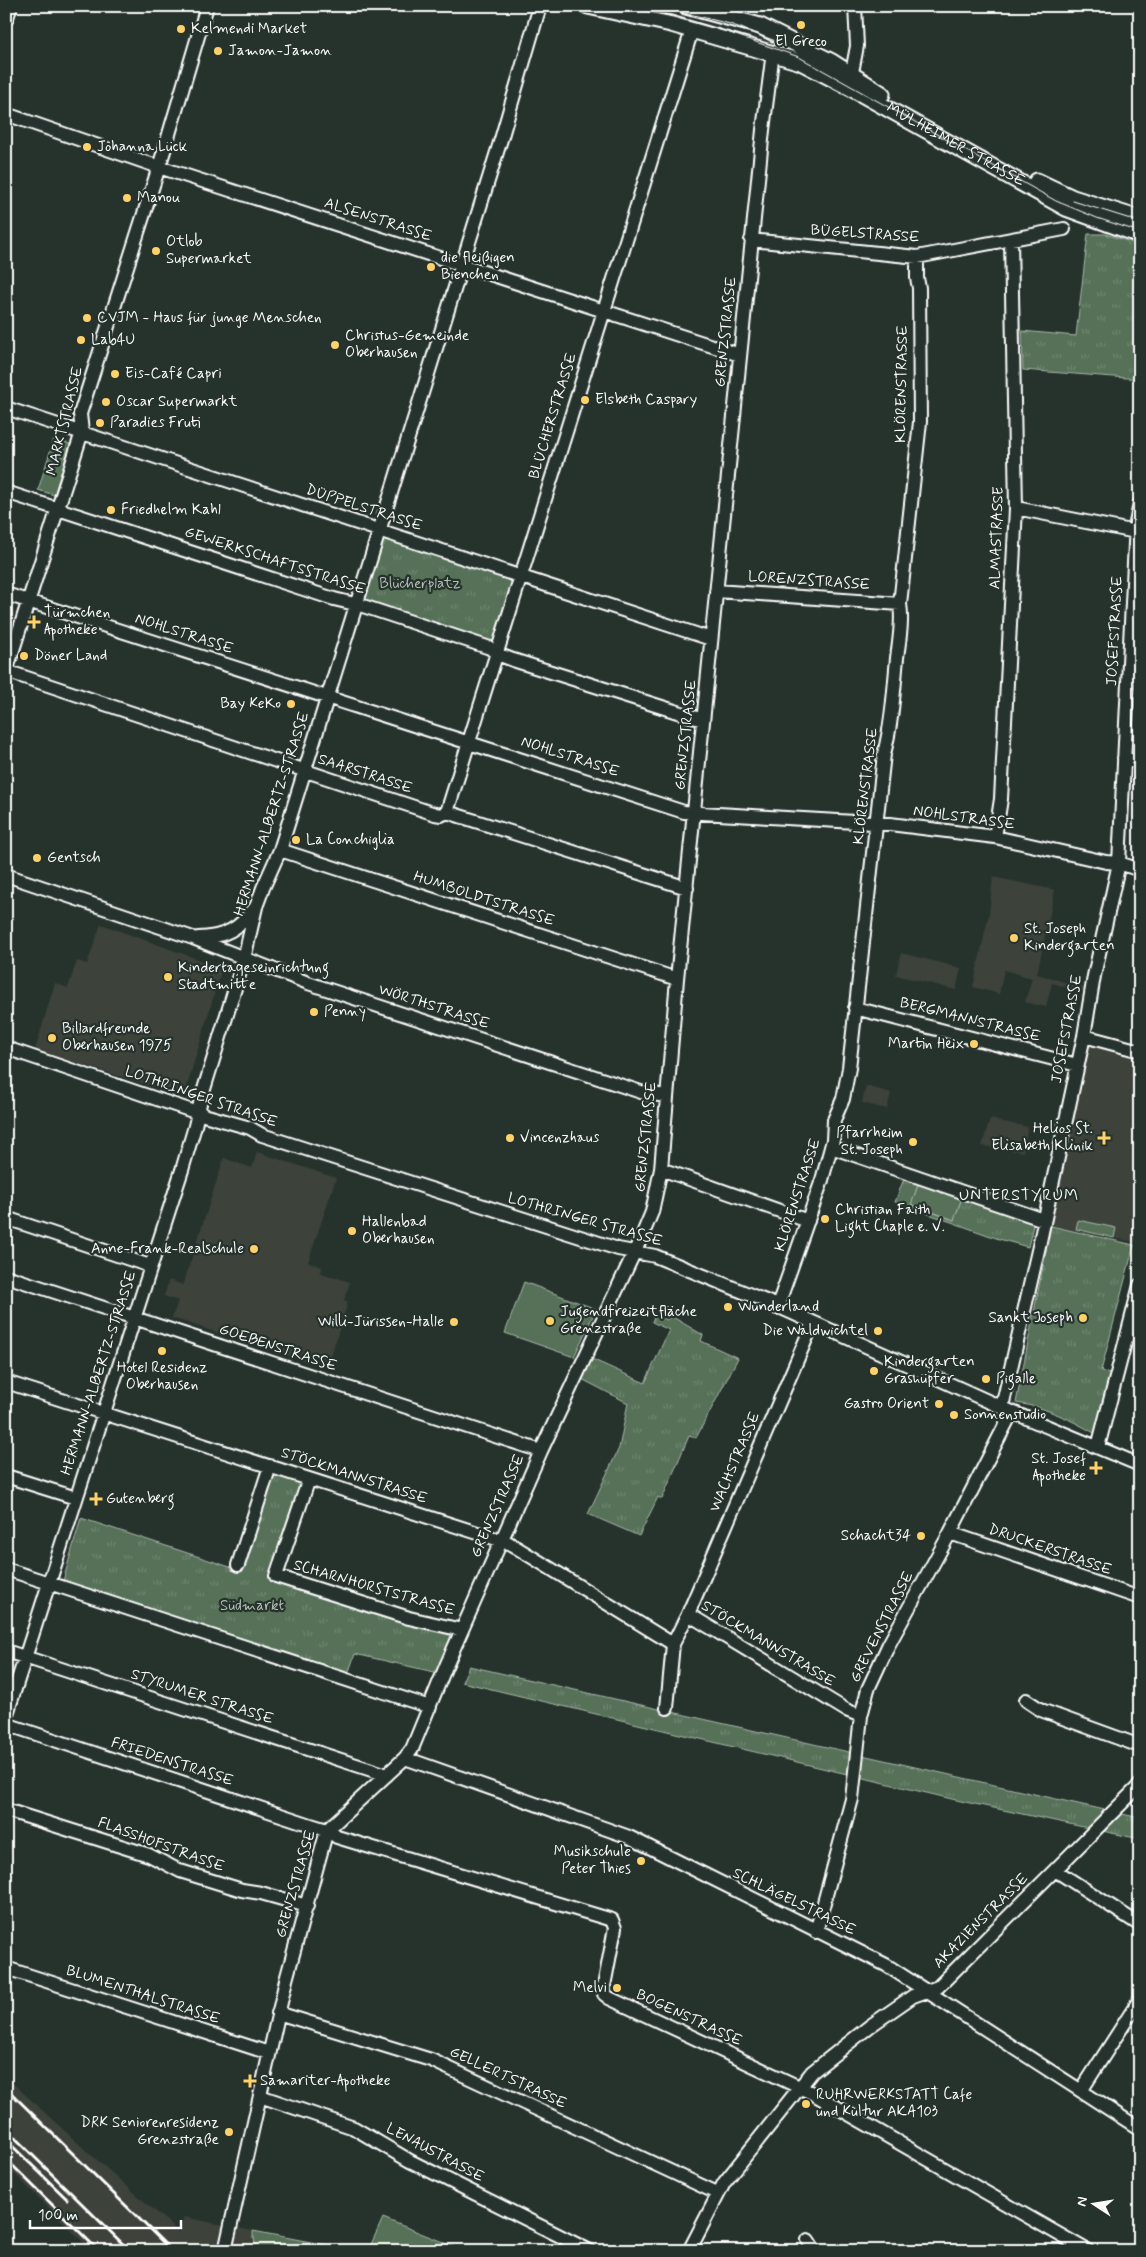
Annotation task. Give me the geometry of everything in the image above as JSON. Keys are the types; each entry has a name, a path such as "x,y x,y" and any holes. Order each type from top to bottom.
{"main road":[{"name":"MÜLHEIMER STRASSE","path":"588,6 639,16 689,37 773,52 851,80 872,89 1045,186 1073,198 1140,219"},
{"name":"MÜLHEIMER STRASSE","path":"686,6 760,26 779,35 1066,208 1140,235"},
{"path":"773,52 779,35"}],"street":[{"path":"6,20 10,6"},
{"name":"MARKTSTRASSE","path":"6,671 82,432 80,414 159,167 207,6"},
{"name":"HERMANN-ALBERTZ-STRASSE","path":"6,1717 198,1112 244,959 256,907 280,850 540,6"},
{"path":"851,80 857,46 855,6"},
{"name":"BLÜCHERSTRASSE","path":"447,812 689,37"},
{"name":"GRENZSTRASSE","path":"225,2251 278,2013 327,1830 405,1758 412,1749 500,1541 652,1212 661,1169 677,979 751,240 773,52"},
{"name":"ALSENSTRASSE","path":"6,114 159,167 740,355"},
{"name":"BÜGELSTRASSE","path":"751,240 917,256 1064,229"},
{"name":"ALMASTRASSE","path":"995,837 1001,799 1016,508 1011,239"},
{"name":"KLÖRENSTRASSE","path":"777,1308 808,1221 831,1147 834,1120 843,1099 847,1083 878,824 884,754 888,740 920,412 917,256"},
{"name":"DÜPPELSTRASSE","path":"6,408 712,638"},
{"name":"GEWERKSCHAFTSSTRASSE","path":"6,492 334,599 356,604 490,648 497,654 703,720"},
{"name":"JOSEFSTRASSE","path":"1007,1410 1044,1220 1119,863 1124,758 1134,680 1136,532 1140,503"},
{"path":"1016,508 1136,532"},
{"name":"LORENZSTRASSE","path":"716,591 900,604"},
{"name":"NOHLSTRASSE","path":"6,594 677,810 878,824 995,837 1106,862 1119,863 1140,870"},
{"name":"SAARSTRASSE","path":"6,671 294,765 304,771 435,814 441,815 447,812 687,888"},
{"path":"1124,758 1140,763"},
{"name":"HUMBOLDTSTRASSE","path":"280,850 677,979"},
{"name":"WÖRTHSTRASSE","path":"6,875 193,938 308,983 644,1093 667,1096"},
{"name":"WÖRTHSTRASSE","path":"193,938 204,938 232,931 244,923 256,907"},
{"name":"BERGMANNSTRASSE","path":"855,1008 1077,1065"},
{"path":"1084,1036 1140,1051"},
{"name":"LOTHRINGER STRASSE","path":"6,1048 250,1128 262,1135 487,1208 618,1249 665,1260 813,1323 1007,1410 1140,1465"},
{"path":"831,1147 1044,1220"},
{"path":"661,1169 808,1221"},
{"path":"6,1218 150,1266"},
{"name":"GOEBENSTRASSE","path":"6,1276 541,1451"},
{"path":"1098,1447 1140,1285"},
{"name":"WACHSTRASSE","path":"688,1614 813,1323"},
{"name":"STÖCKMANNSTRASSE","path":"6,1382 516,1546 673,1644"},
{"name":"GREVENSTRASSE","path":"816,1932 852,1798 861,1716 866,1694 880,1660 950,1533 1007,1410"},
{"path":"238,1565 270,1466"},
{"path":"6,1476 76,1498"},
{"name":"SCHARNHORSTSTRASSE","path":"309,1479 276,1576 399,1615 462,1630"},
{"name":"DRUCKERSTRASSE","path":"950,1533 1140,1598"},
{"path":"6,1569 430,1707"},
{"name":"STÖCKMANNSTRASSE","path":"667,1708 673,1644 688,1614 846,1710 861,1716"},
{"name":"STYRUMER STRASSE","path":"6,1651 387,1775"},
{"path":"1026,1700 1041,1710 1140,1746"},
{"name":"FRIEDENSTRASSE","path":"6,1724 327,1830"},
{"name":"SCHLÄGELSTRASSE","path":"405,1758 630,1837 816,1932 886,1965 1140,2129"},
{"name":"AKAZIENSTRASSE","path":"689,2251 717,2193 793,2094 802,2088 818,2068 870,2026 913,1996 938,1987 1140,1785"},
{"name":"FLASSHOFSTRASSE","path":"6,1810 149,1855 180,1871 242,1890 254,1891 307,1906"},
{"name":"BOGENSTRASSE","path":"327,1830 337,1837 612,1920 615,1928 604,1991 609,1998 802,2088 1088,2251"},
{"path":"1055,1870 1140,1925"},
{"name":"BLUMENTHALSTRASSE","path":"6,1968 269,2053"},
{"path":"1081,2091 1140,1999"},
{"name":"GELLERTSTRASSE","path":"278,2013 431,2060 717,2193"},
{"name":"LENAUSTRASSE","path":"260,2096 354,2128 410,2160 590,2251"}],"shaded area":[{"name":"St. Joseph Kindergarten","path":"993,877 1055,890 1037,974 1092,990 1091,994 1052,983 1046,1007 1025,1002 1032,978 1004,970 999,994 973,987 989,914"},
{"path":"101,924 222,968 184,1096 35,1050 55,983 68,988 77,961 87,964"},
{"path":"901,953 961,968 956,990 896,975"},
{"name":"Helios St. Elisabeth Klinik","path":"1087,1044 1140,1059 1140,1243 1051,1226"},
{"path":"866,1086 891,1093 887,1109 862,1103"},
{"path":"990,1119 1028,1127 1023,1152 982,1146"},
{"name":"Anne-Frank-Realschule","path":"257,1152 336,1178 308,1262 322,1267 321,1273 350,1282 344,1300 348,1302 327,1368 172,1318 178,1301 164,1296 169,1280 183,1285 224,1158 252,1168"},
{"path":"6,2077 179,2232 184,2217 253,2231 256,2251 92,2251 6,2165"}],"green space":[{"path":"1088,234 1105,234 1140,245 1140,322 1135,342 1140,343 1140,379 1023,370 1022,331 1076,336"},
{"path":"54,439 70,444 54,495 38,490"},
{"name":"Blücherplatz","path":"378,530 520,576 497,654 356,604"},
{"path":"905,1176 1034,1221 1028,1247 999,1239 895,1202","holes":["919,1182 962,1198 954,1220 911,1205"]},
{"path":"919,1182 962,1198 954,1220 911,1204"},
{"path":"1078,1220 1116,1228 1114,1238 1076,1229"},
{"path":"1051,1226 1134,1245 1101,1371 1113,1375 1098,1435 1048,1411 1016,1403"},
{"name":"Jugendfreizeitfläche Grenzstraße","path":"524,1282 596,1309 574,1357 505,1333"},
{"path":"655,1314 667,1320 671,1316 703,1335 701,1341 738,1358 696,1438 689,1436 662,1499 658,1497 639,1536 588,1514 619,1448 628,1403 576,1376 585,1356 645,1383 669,1330 652,1322"},
{"name":"Südmarkt","path":"269,1471 309,1479 277,1576 462,1630 443,1674 355,1654 346,1680 63,1581 81,1518 239,1570"},
{"path":"469,1666 1140,1818 1140,1839 956,1800 462,1682"},
{"path":"383,2218 465,2251 368,2251"},
{"path":"253,2231 358,2251 256,2251"}],"tram line":[{"path":"620,6 673,17 727,32 799,57 1056,201 1097,218 1140,232"},
{"path":"681,12 730,24 781,43"},
{"path":"1073,201 1140,222"}],"railway":[{"path":"6,2088 172,2251"},
{"path":"6,2129 130,2251"},
{"path":"6,2140 67,2199"},
{"path":"6,2159 99,2251"}],"place":[{"name":"El Greco","path":"801,25"},
{"name":"Kelmendi Market","path":"181,29"},
{"name":"Jamon-Jamon","path":"218,51"},
{"name":"Johanna Lück","path":"87,147"},
{"name":"Manou","path":"127,198"},
{"name":"Otlob Supermarket","path":"156,251"},
{"name":"die fleißigen Bienchen","path":"431,267"},
{"name":"CVJM - Haus für junge Menschen","path":"87,318"},
{"name":"Lab4U","path":"81,340"},
{"name":"Christus-Gemeinde Oberhausen","path":"335,345"},
{"name":"Eis-Café Capri","path":"115,374"},
{"name":"Elsbeth Caspary","path":"585,400"},
{"name":"Oscar Supermarkt","path":"106,402"},
{"name":"Paradies Fruti","path":"100,423"},
{"name":"Friedhelm Kahl","path":"111,510"},
{"name":"Türmchen Apotheke","path":"34,622"},
{"name":"Döner Land","path":"24,656"},
{"name":"Bay KeKo","path":"291,704"},
{"name":"La Conchiglia","path":"296,840"},
{"name":"Gentsch","path":"37,858"},
{"name":"St. Joseph Kindergarten","path":"1014,938"},
{"name":"Kindertageseinrichtung Stadtmitte","path":"168,977"},
{"name":"Penny","path":"314,1012"},
{"name":"Billardfreunde Oberhausen 1975","path":"52,1038"},
{"name":"Martin Heix","path":"974,1044"},
{"name":"Vincenzhaus","path":"510,1138"},
{"name":"Helios St. Elisabeth Klinik","path":"1104,1138"},
{"name":"Pfarrheim St. Joseph","path":"913,1142"},
{"name":"Christian Faith Light Chaple e. V.","path":"825,1219"},
{"name":"Hallenbad Oberhausen","path":"352,1231"},
{"name":"Anne-Frank-Realschule","path":"254,1249"},
{"name":"Wunderland","path":"728,1307"},
{"name":"Sankt Joseph","path":"1083,1318"},
{"name":"Jugendfreizeitfläche Grenzstraße","path":"550,1321"},
{"name":"Willi-Jürissen-Halle","path":"454,1322"},
{"name":"Die Waldwichtel","path":"878,1331"},
{"name":"Hotel Residenz Oberhausen","path":"162,1351"},
{"name":"Kindergarten Grashüpfer","path":"874,1371"},
{"name":"Pigalle","path":"986,1379"},
{"name":"Gastro Orient","path":"939,1404"},
{"name":"Sonnenstudio","path":"954,1415"},
{"name":"St. Josef Apotheke","path":"1096,1468"},
{"name":"Gutenberg","path":"96,1499"},
{"name":"Schacht34","path":"921,1536"},
{"name":"Musikschule Peter Thies","path":"641,1861"},
{"name":"Melvi","path":"617,1988"},
{"name":"Samariter-Apotheke","path":"250,2081"},
{"name":"RUHRWERKSTATT Cafe und Kultur AKA103","path":"806,2104"},
{"name":"DRK Seniorenresidenz Grenzstraße","path":"229,2132"}],"district":[{"name":"UNTERSTYRUM","path":"1019,1195"}]}
